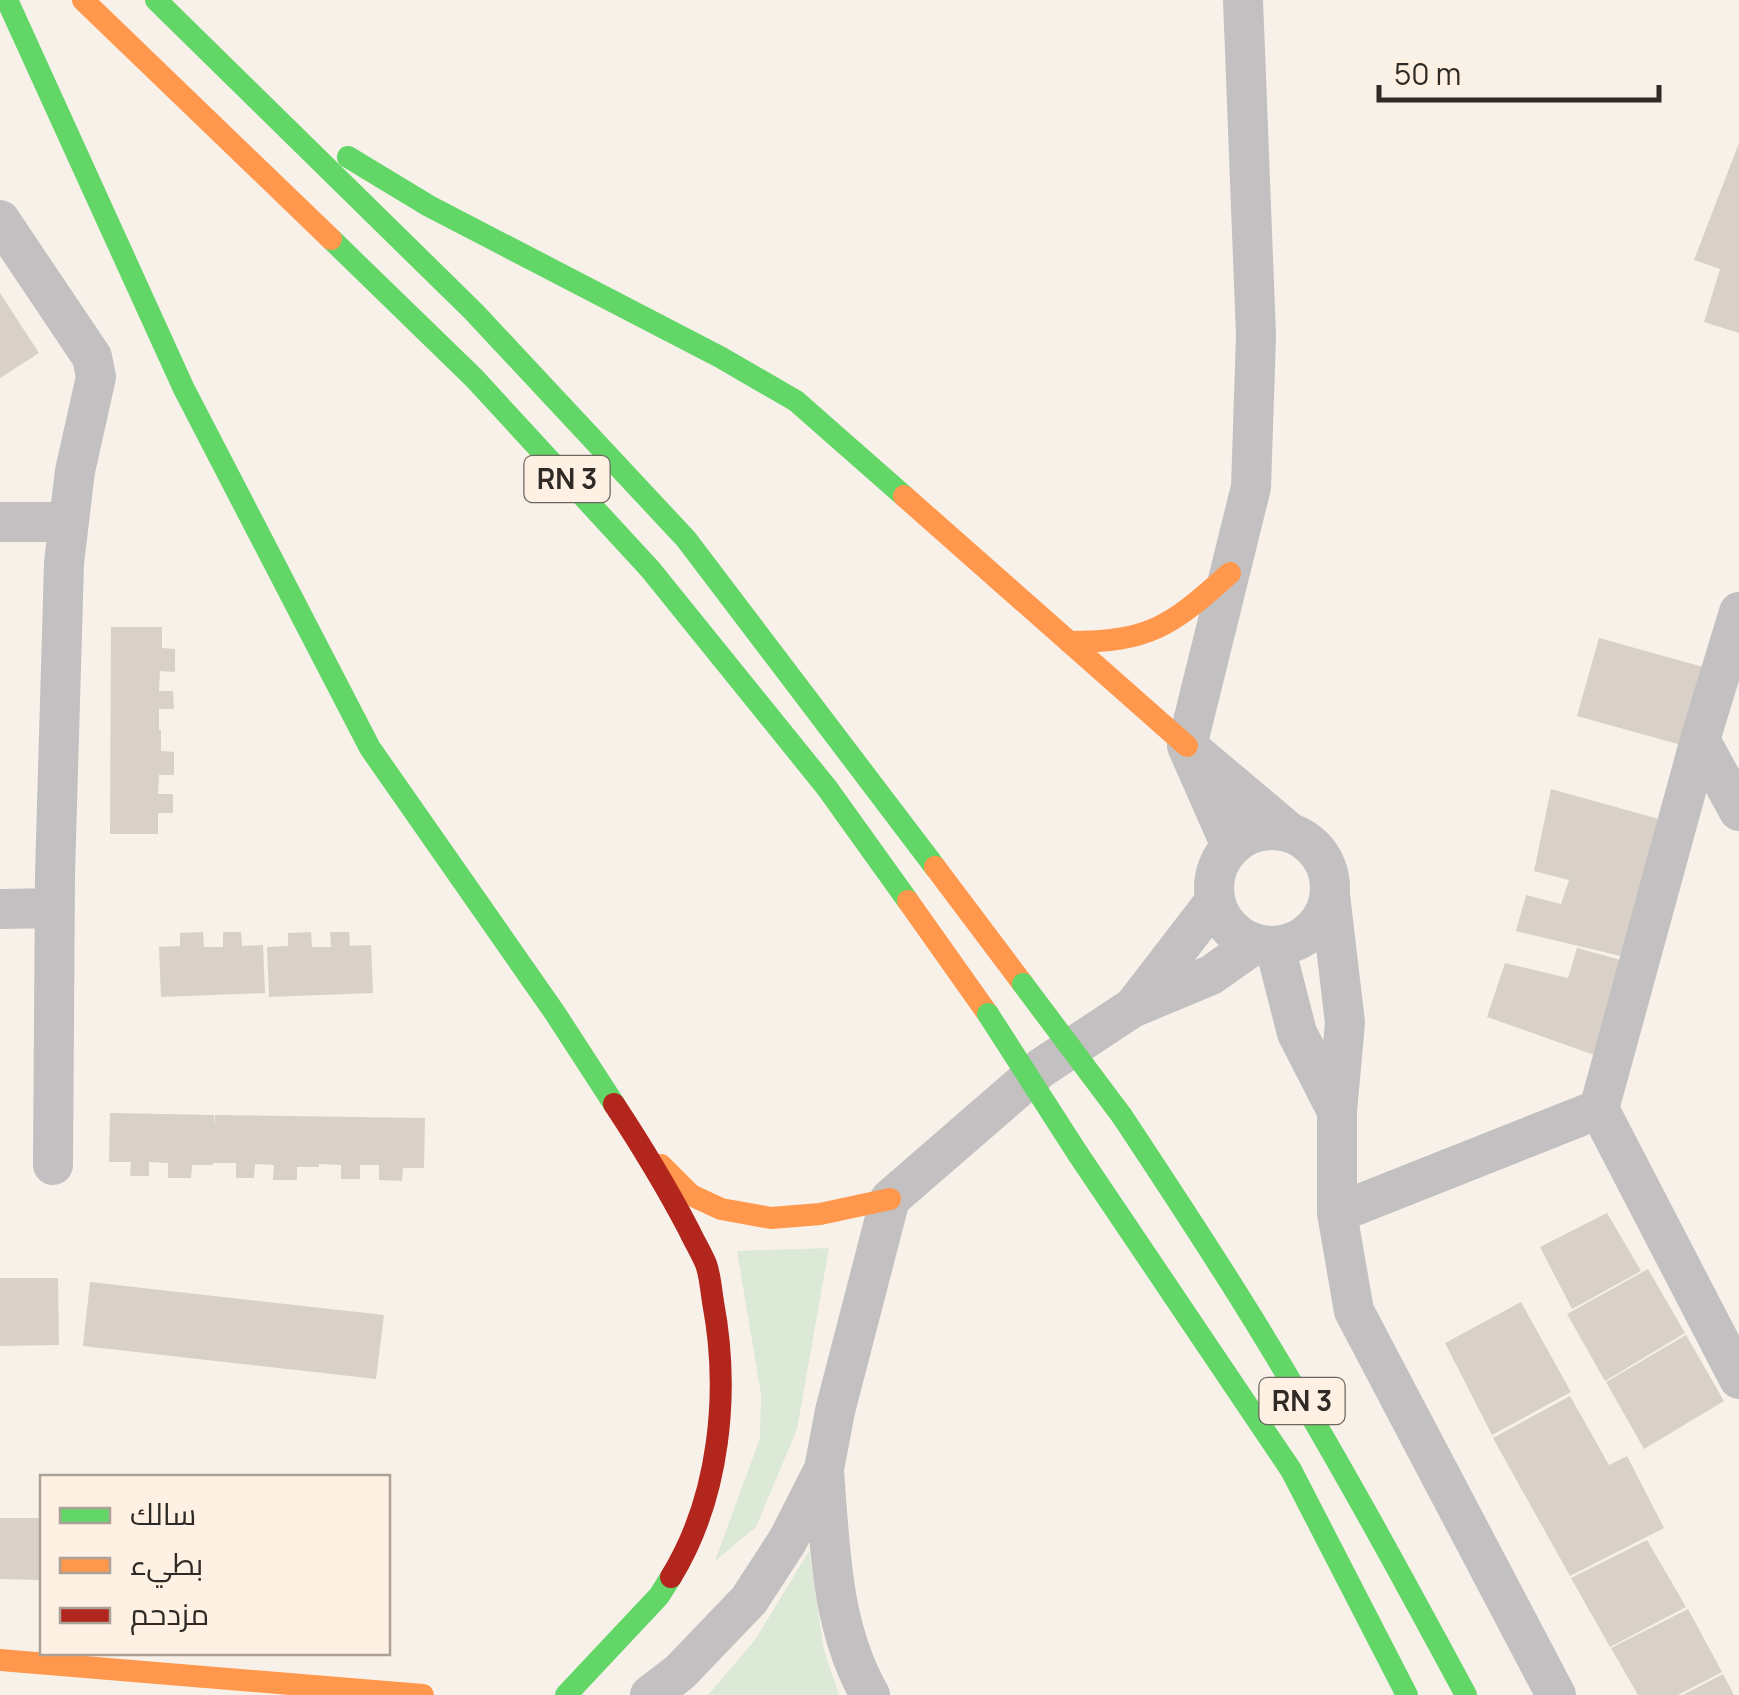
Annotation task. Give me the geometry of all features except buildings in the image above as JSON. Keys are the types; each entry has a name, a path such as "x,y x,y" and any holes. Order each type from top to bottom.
{"main road":[{"path":"7,0 184,389 370,748 622,1116 664,1182 707,1266 718,1326 722,1381 717,1449 699,1515 682,1560 659,1596 566,1695"},
{"name":"RN 3","path":"83,0 474,378 650,569 827,788 988,1014 1291,1470 1407,1695"},
{"name":"RN 3","path":"156,0 474,312 686,540 1122,1116 1224,1272 1316,1426 1466,1695"},
{"path":"269,111 429,206 720,357 796,401 1187,746"},
{"path":"1070,642 1110,642 1136,637 1178,616 1230,572"},
{"path":"622,1116 690,1195 721,1208 771,1218 820,1214 890,1199"},
{"path":"0,1660 423,1695"}],"street":[{"path":"1231,846 1187,746 1251,488 1256,336 1243,0"},
{"path":"0,220 92,356 96,377 75,472 64,563 53,1165"},
{"path":"0,522 69,522"},
{"path":"1739,612 1700,740 1600,1109 1739,1379"},
{"path":"1700,740 1739,811"},
{"path":"1187,746 1289,832 1306,841 1321,856 1329,874 1345,1023 1337,1111 1337,1213 1354,1311 1556,1695"},
{"path":"1265,945 1236,935 1222,920 1215,902 1214,881 1219,862 1231,846 1248,834 1268,830 1289,832"},
{"path":"870,1695 852,1658 841,1622 830,1561 824,1469 835,1411 890,1199 1040,1068 1132,1008 1211,976 1265,945 1295,942 1312,930 1324,914 1330,895"},
{"path":"1132,1008 1215,902"},
{"path":"0,909 55,908"},
{"path":"1265,945 1297,1033 1337,1111"},
{"path":"1337,1213 1600,1109"},
{"path":"650,1695 680,1672 749,1600 788,1540 824,1469"}],"green space":[{"path":"829,1248 797,1429 756,1527 715,1561 760,1438 761,1394 737,1251"},
{"path":"809,1551 824,1650 839,1695 708,1695 755,1640"}],"traffic: fast":[{"path":"7,0 184,389 370,748 614,1104"},
{"path":"156,0 474,312 686,539 935,867"},
{"path":"348,157 429,206 720,357 796,401 904,496"},
{"path":"331,239 474,378 650,569 827,788 908,901"},
{"path":"1023,984 1122,1116"},
{"path":"988,1014 1078,1154"},
{"path":"1122,1116 1283,1368 1466,1695"},
{"path":"1078,1154 1291,1470 1407,1695"},
{"path":"566,1695 659,1596 671,1577"}],"traffic: slow":[{"path":"83,0 331,239"},
{"path":"904,496 1187,746"},
{"path":"1069,642 1120,639 1158,627 1230,573"},
{"path":"935,867 1023,984"},
{"path":"908,901 988,1014"},
{"path":"661,1165 691,1195 721,1209 771,1218 820,1214 890,1199"},
{"path":"0,1660 423,1695"}],"traffic: jam":[{"path":"614,1104 704,1260 718,1336 720,1407 710,1479 688,1546 671,1577"}]}
